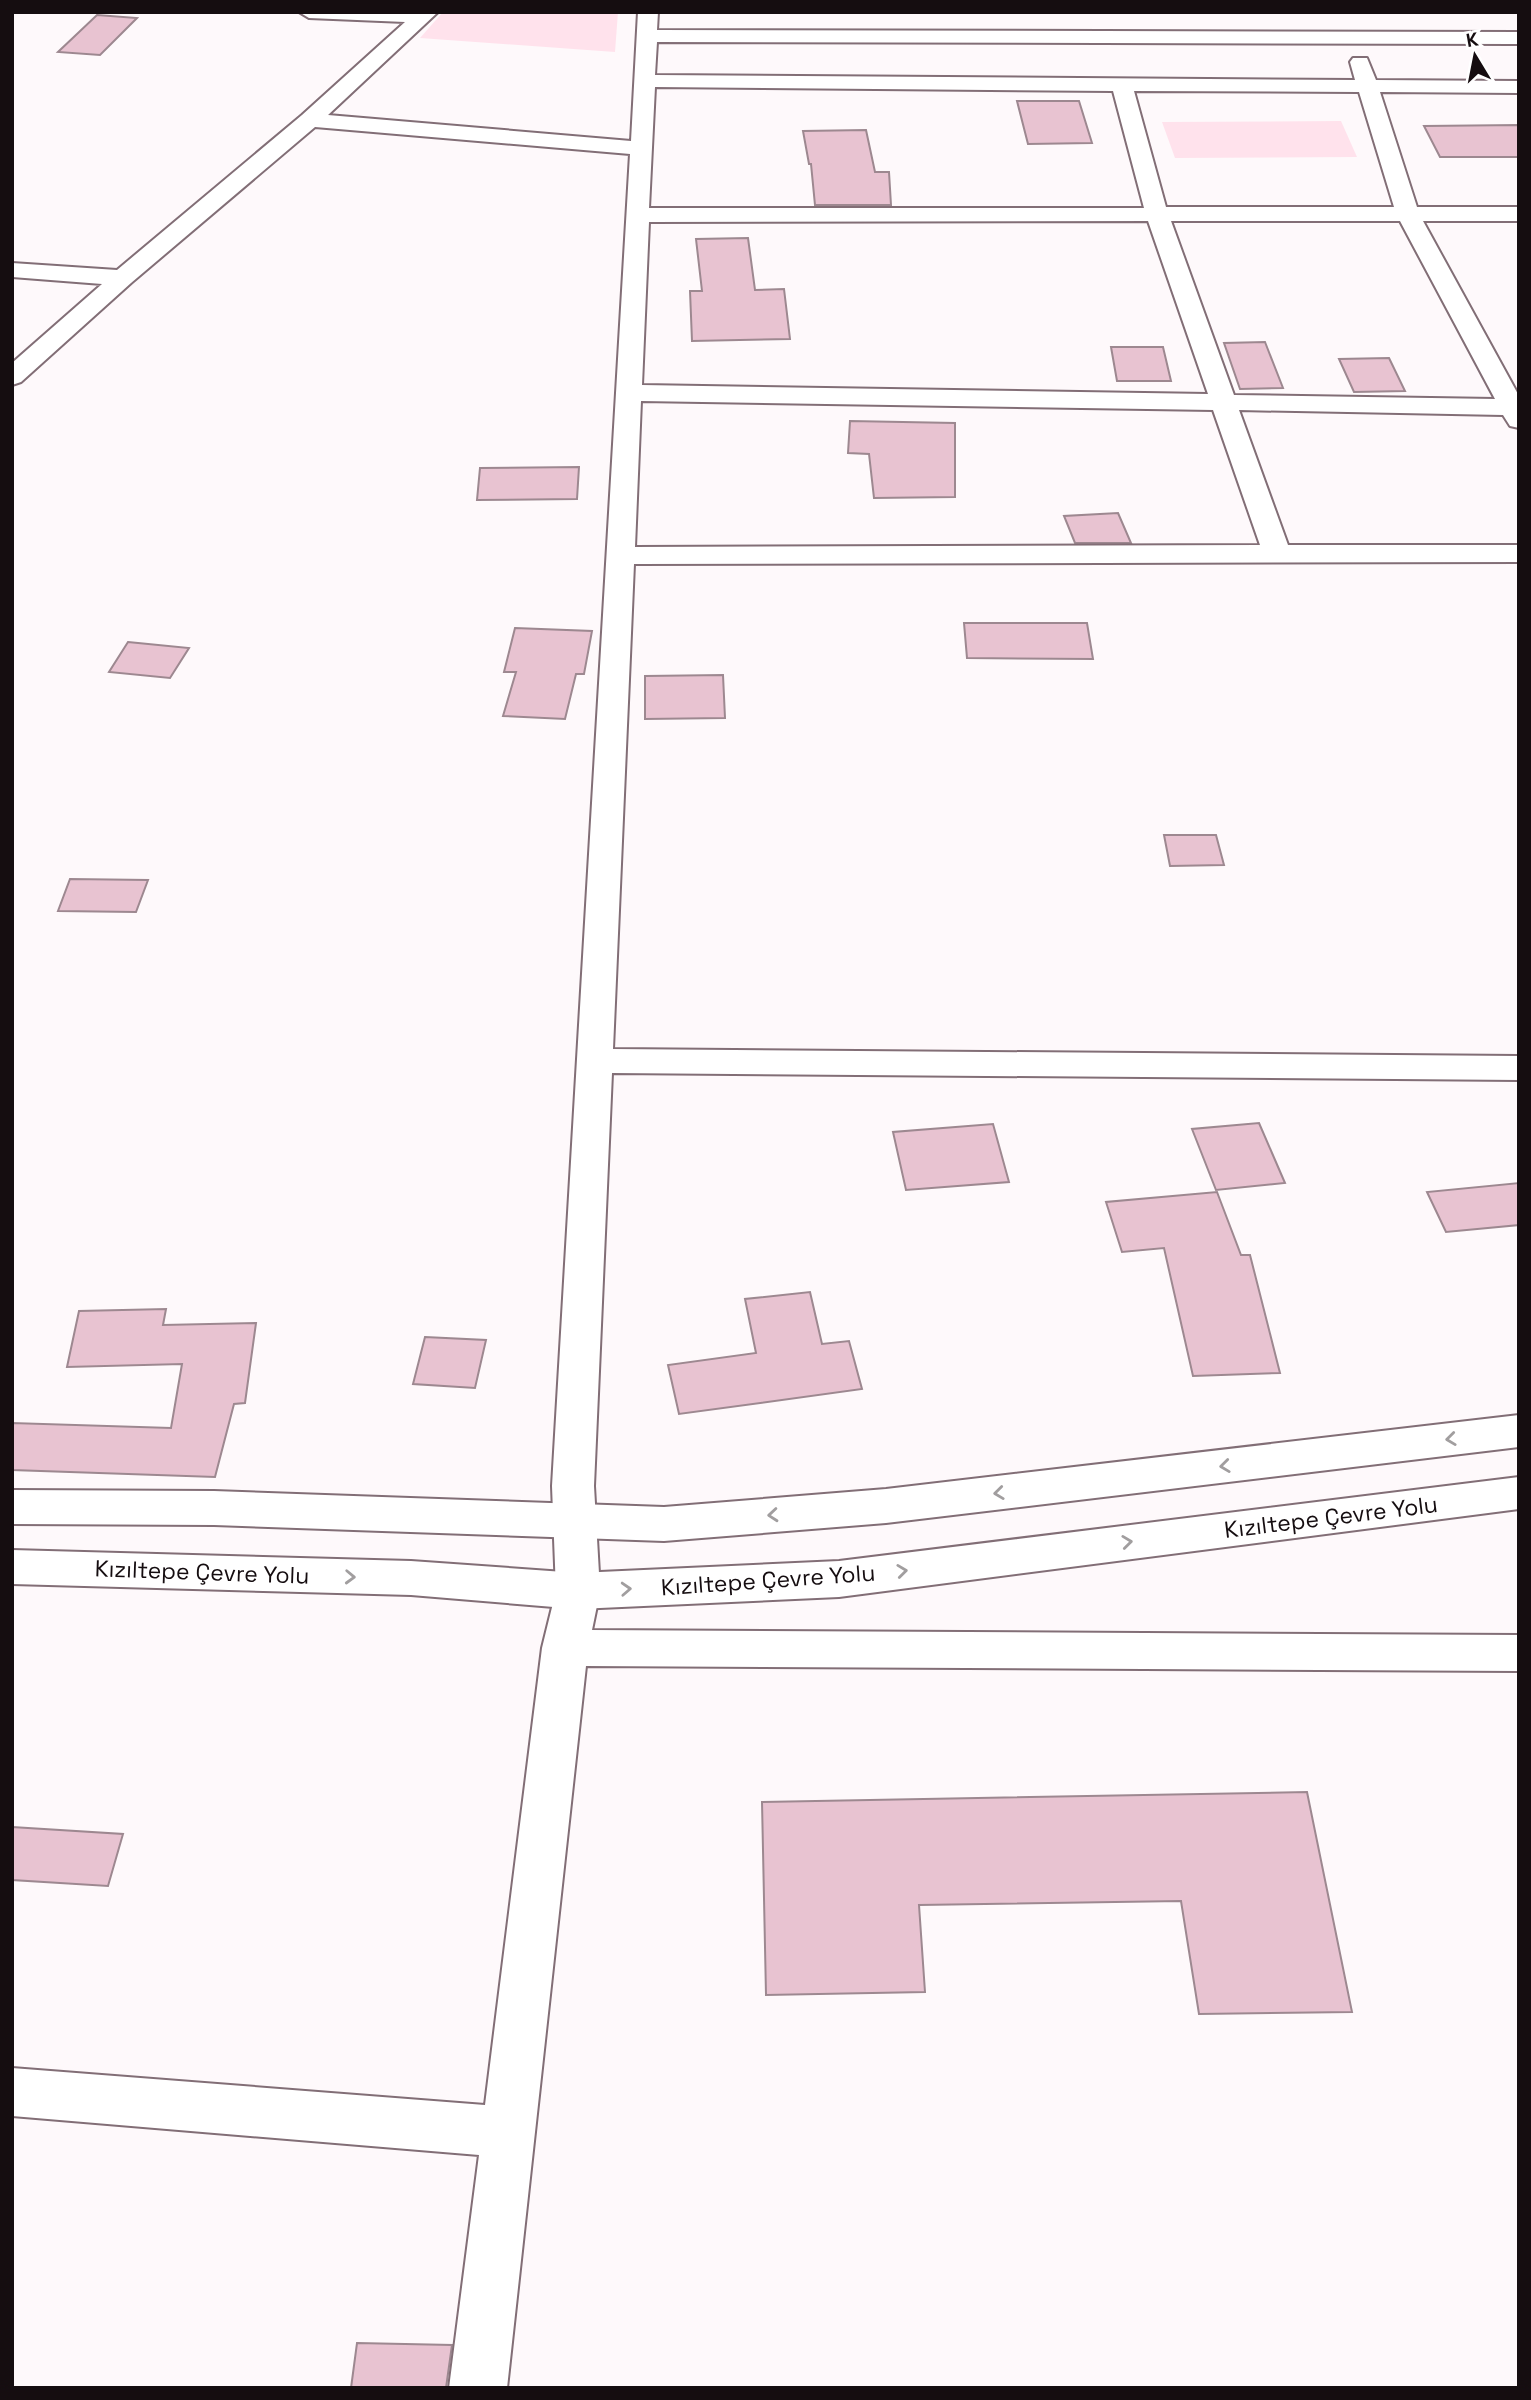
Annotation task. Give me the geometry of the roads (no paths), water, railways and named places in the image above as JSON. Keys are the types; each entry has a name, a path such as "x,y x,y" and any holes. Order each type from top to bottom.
{"main road":[{"path":"309,12 426,15"},
{"path":"999,12 1004,37"},
{"path":"1336,12 1355,39 1366,85 1408,214 1516,411"},
{"path":"12,377 123,278 310,120 426,15"},
{"path":"478,2388 565,1648 578,1591 573,1486 647,24 1004,37 1519,38"},
{"path":"644,81 1519,87"},
{"path":"1122,84 1157,215 1277,554"},
{"path":"310,120 641,148"},
{"path":"637,215 1519,214"},
{"path":"12,270 123,278"},
{"path":"628,393 1222,402 1516,411"},
{"path":"620,556 1519,553"},
{"path":"594,1061 1519,1068"},
{"path":"12,1507 214,1508 664,1524 886,1506 1519,1431"},
{"name":"Kızıltepe Çevre Yolu","path":"12,1567 411,1578 578,1591 839,1578 1519,1493"},
{"path":"565,1648 1519,1653"},
{"path":"12,2092 508,2132"}]}
